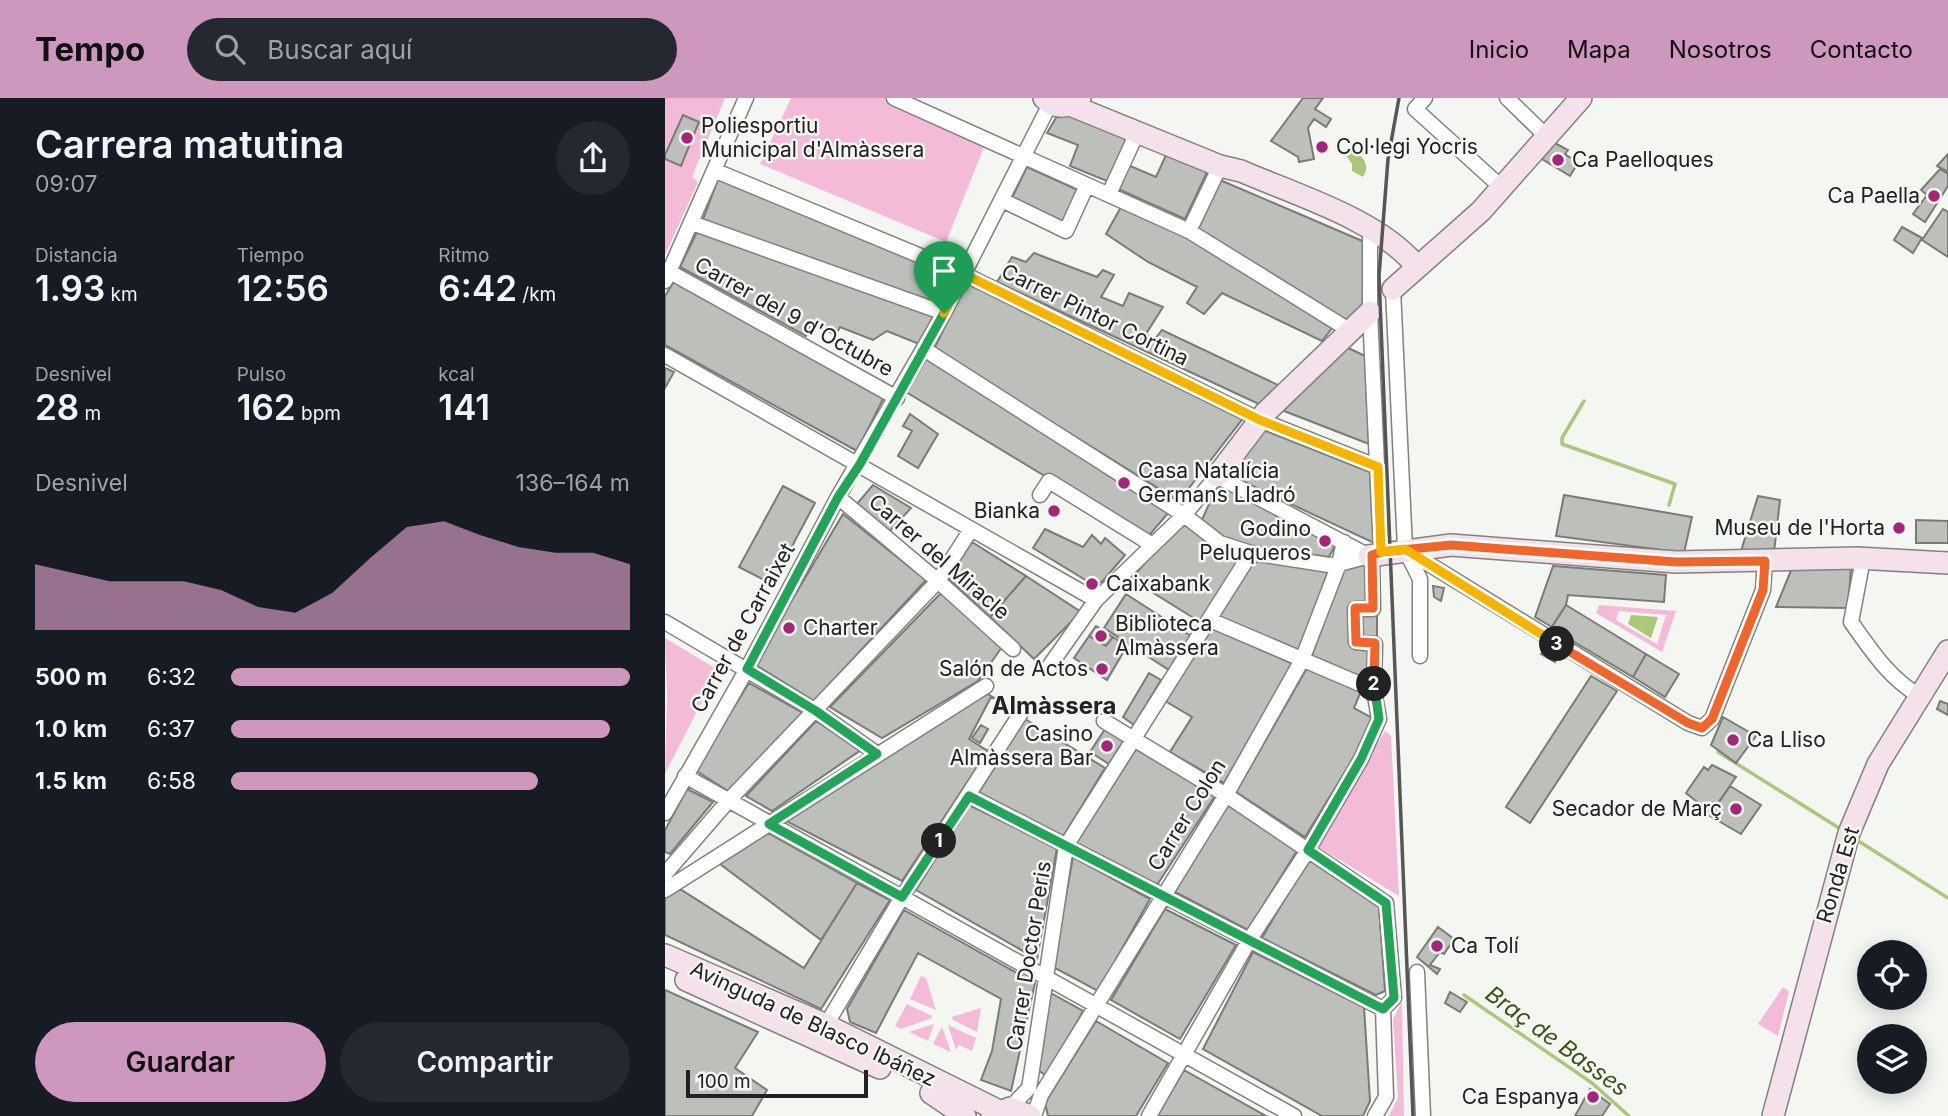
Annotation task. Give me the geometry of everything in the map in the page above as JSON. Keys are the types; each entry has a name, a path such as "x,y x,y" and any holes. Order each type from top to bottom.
{"street":[{"path":"667,277 746,98"},
{"path":"894,98 1189,230 1349,330"},
{"path":"1507,98 1547,137"},
{"path":"1420,656 1420,579 1405,549 1394,289 1481,211 1581,98"},
{"path":"1061,101 1220,166 1241,171 1370,228 1395,243 1417,267"},
{"name":"Carrer de Carraixet","path":"665,813 747,669 838,497 860,464 944,313 1024,156 1061,101"},
{"path":"1420,104 1501,187"},
{"path":"1109,194 1137,133"},
{"path":"1189,230 1220,166"},
{"name":"Carrer Pintor Cortina","path":"716,170 964,274 1260,420 1378,467"},
{"path":"1002,200 1066,231 1087,185"},
{"path":"692,223 944,313"},
{"path":"1149,1116 1250,939 1308,850 1379,719 1375,697 1375,643 1356,642 1355,608 1373,608 1378,467 1370,312 1370,228"},
{"name":"Carrer del 9 d'Octubre","path":"667,277 897,398"},
{"path":"1048,668 1096,600 1184,515 1260,420 1370,312"},
{"path":"924,349 1184,515 1220,544 1251,553 1339,564 1405,549 1474,546 1676,562 1863,559 1943,567"},
{"path":"665,355 860,464 970,531 1096,600"},
{"path":"1217,476 1374,555"},
{"path":"1040,495 1049,481 1151,544"},
{"name":"Carrer del Miracle","path":"838,497 938,581 1013,649"},
{"path":"665,874 729,800 938,581 970,531"},
{"name":"Carrer Colon","path":"1032,1116 1041,1095 1226,795 1302,660 1339,564 1344,542"},
{"path":"1405,549 1688,723 1702,728 1712,719 1763,590 1765,561"},
{"name":"Carrer Doctor Peris","path":"1000,1112 1028,1088 1068,847 1251,553"},
{"path":"1863,559 1851,622 1878,659 1902,685 1918,695"},
{"path":"1210,620 1302,660 1375,697"},
{"path":"665,622 816,711 877,754"},
{"name":"Ronda Est","path":"1773,1116 1849,833 1878,764 1918,695 1948,652"},
{"path":"665,890 986,686"},
{"path":"825,1033 902,897 1021,713"},
{"path":"1104,721 1226,795 1386,903 1394,998 1383,1009 1385,1097 1375,1116"},
{"path":"685,776 1290,1115"},
{"path":"969,796 1383,1009"},
{"name":"Avinguda de Blasco Ibáñez","path":"665,955 825,1033 1000,1112 1032,1116"},
{"name":"Avinguda de Blasco Ibáñez","path":"665,971 825,1033 917,1085 965,1116"},
{"path":"1417,972 1423,1116"}],"shaded area":[{"name":"Poliesportiu Municipal d'Almàssera","path":"665,98 725,98 692,177 698,182 665,255"},
{"path":"791,98 909,98 990,132 946,242 760,164"},
{"path":"1350,149 1359,154 1366,164 1363,177 1352,171 1352,164 1345,154"},
{"path":"1599,605 1676,611 1662,652 1596,613","holes":["1619,611 1666,615 1657,644 1616,620"]},
{"path":"1631,615 1658,617 1651,638 1628,624"},
{"path":"665,638 718,670 665,774 667,697"},
{"path":"1385,731 1391,736 1399,896 1317,846"},
{"path":"921,976 926,978 936,1010 910,999"},
{"path":"1783,987 1789,991 1778,1036 1758,1024"},
{"path":"1402,1002 1404,1116 1389,1116 1398,1097 1393,1019"},
{"path":"907,1004 932,1018 901,1029 895,1026"},
{"path":"981,1008 977,1032 953,1020 952,1017"},
{"path":"934,1024 928,1041 909,1032"},
{"path":"948,1025 976,1038 972,1051 959,1045 956,1050"},
{"path":"942,1027 951,1052 933,1044"}],"building":[{"path":"1303,98 1323,98 1315,109 1331,119 1326,127 1314,119 1308,128 1314,159 1299,162 1298,157 1271,141"},
{"path":"1060,111 1128,138 1107,181 1070,166 1078,145 1047,133"},
{"path":"683,115 699,122 681,166 665,159 665,155"},
{"name":"Ca Paelloques","path":"1551,141 1568,150 1565,154 1578,163 1570,176 1537,156"},
{"path":"1948,154 1948,172 1937,166"},
{"path":"1166,155 1207,172 1185,219 1118,189 1128,165 1156,177"},
{"path":"1027,167 1080,191 1064,225 1011,200"},
{"name":"Ca Paella","path":"1940,169 1948,174 1948,186 1925,222 1913,214 1927,195 1921,190"},
{"path":"719,177 955,277 940,306 702,222"},
{"path":"1220,180 1367,243 1365,301 1346,326 1198,229"},
{"path":"1121,207 1187,237 1332,328 1322,341 1222,293 1204,314 1187,303 1197,287 1148,262 1106,234"},
{"path":"1943,209 1948,212 1948,257 1922,240"},
{"path":"1902,227 1922,238 1913,253 1894,240"},
{"path":"698,230 934,315 919,344 887,331 873,340 840,327 836,334 810,326 806,336 680,267"},
{"path":"1034,253 1097,277 1103,270 1114,275 1101,297 1123,306 1129,293 1163,307 1146,334 1155,339 1162,330 1280,386 1261,405 997,282 1012,257 1026,262"},
{"path":"676,278 884,397 857,451 665,345 665,296"},
{"path":"967,282 1244,417 1179,501 934,349"},
{"path":"1342,345 1365,356 1369,444 1279,409"},
{"path":"926,359 1169,512 1147,538 906,392"},
{"path":"665,368 674,372 665,388"},
{"path":"910,414 938,434 918,468 898,456 912,431 903,426"},
{"path":"1261,429 1370,472 1374,543 1227,474"},
{"path":"1218,484 1337,542 1329,557 1237,545 1201,522"},
{"path":"873,485 911,508 889,532 855,506"},
{"path":"783,486 815,503 772,584 739,567"},
{"path":"1564,495 1692,517 1684,553 1556,536"},
{"path":"1758,496 1780,500 1774,552 1741,551"},
{"path":"843,514 926,580 814,701 754,664"},
{"path":"1182,520 1243,555 1200,622 1131,579"},
{"path":"1916,520 1948,521 1948,543 1916,543"},
{"path":"1045,529 1083,547 1092,535 1101,544 1105,538 1125,555 1102,582 1092,584 1033,548"},
{"path":"972,542 1026,576 990,617 948,578"},
{"path":"1255,558 1329,569 1299,653 1216,618"},
{"path":"1367,565 1369,602 1351,606 1354,647 1373,648 1373,671 1361,680 1311,658 1344,567"},
{"path":"1553,566 1666,575 1664,602 1568,595 1566,605 1552,627 1535,617"},
{"path":"1792,568 1851,568 1848,608 1776,607"},
{"path":"1026,576 1081,612 1034,659 990,617"},
{"path":"1433,586 1444,588 1441,601 1434,597"},
{"path":"941,593 1002,647 978,681 882,738 830,707"},
{"path":"1126,594 1191,636 1169,670 1104,628"},
{"path":"1566,605 1646,654 1633,677 1551,628"},
{"path":"1362,612 1377,612 1377,639 1362,639"},
{"name":"Biblioteca Almàssera","path":"1096,626 1113,637 1106,646 1089,636"},
{"path":"1212,628 1293,664 1224,783 1170,752 1192,717 1165,701"},
{"name":"Salón de Actos","path":"1089,636 1106,646 1113,637 1127,646 1107,680 1074,658"},
{"path":"1545,649 1557,657 1555,662 1541,654"},
{"path":"1646,654 1679,674 1665,697 1633,677"},
{"path":"1307,668 1361,691 1354,708 1372,718 1356,754 1305,837 1236,792"},
{"path":"1149,673 1161,680 1134,725 1123,717"},
{"path":"1591,676 1617,691 1530,823 1506,807"},
{"path":"749,683 803,713 731,793 695,770"},
{"path":"986,693 1015,710 902,881 786,821"},
{"path":"991,697 1014,710 988,751 969,739","holes":["981,725 988,729 980,743 972,738"]},
{"path":"1940,701 1948,704 1948,715 1937,709"},
{"name":"Ca Lliso","path":"1723,717 1756,736 1736,763 1711,745"},
{"path":"1025,719 1105,768 1061,840 979,792"},
{"path":"816,721 861,750 772,811 746,796"},
{"name":"Casino Almàssera Bar","path":"1105,729 1124,740 1109,764 1090,752"},
{"path":"1136,749 1215,796 1157,885 1076,843"},
{"path":"1712,765 1736,777 1711,813 1686,793 1704,767 1708,770"},
{"name":"Secador de Març","path":"1730,786 1761,805 1741,834 1710,816"},
{"path":"687,789 713,802 670,854 665,852 665,830"},
{"path":"969,805 1057,848 1037,959 916,890"},
{"path":"1227,805 1298,849 1248,930 1175,892"},
{"path":"768,833 857,883 821,940 720,864"},
{"path":"1073,857 1150,899 1098,991 1053,967"},
{"path":"1308,859 1379,905 1385,991 1376,995 1262,938"},
{"path":"857,883 890,900 821,1009 665,935 665,898 680,889 804,968"},
{"path":"1165,909 1236,945 1180,1039 1111,1000"},
{"path":"904,910 1035,983 1011,1091 981,1080 992,1051 1001,999 918,953 876,1033 850,1022 847,1009"},
{"name":"Ca Tolí","path":"1438,927 1454,939 1444,954 1440,952 1430,965 1440,969 1437,974 1417,957"},
{"path":"1253,952 1364,1007 1370,1101 1363,1116 1322,1116 1203,1049"},
{"path":"665,990 758,1032 735,1068 767,1090 752,1116 665,1116"},
{"path":"1049,992 1083,1011 1047,1076 1036,1069"},
{"path":"1450,992 1467,1002 1460,1012 1445,1003"},
{"path":"1096,1021 1168,1063 1136,1116 1048,1116 1045,1103"},
{"path":"1184,1070 1266,1116 1157,1116"},
{"name":"Ca Espanya","path":"1590,1089 1610,1104 1602,1116 1575,1116"}],"waterway":[{"path":"1584,401 1562,438 1562,444 1675,484 1669,505"},
{"path":"1718,752 1839,828"},
{"path":"1860,842 1948,898"},
{"name":"Braç de Basses","path":"1464,995 1592,1083 1629,1116"}],"railway":[{"path":"1399,98 1388,159 1379,276 1413,1116"}],"place":[{"name":"Poliesportiu Municipal d'Almàssera","path":"687,138"},
{"name":"Col·legi Yocris","path":"1322,147"},
{"name":"Ca Paelloques","path":"1558,160"},
{"name":"Ca Paella","path":"1934,196"},
{"name":"Casa Natalícia Germans Lladró","path":"1124,483"},
{"name":"Bianka","path":"1054,511"},
{"name":"Museu de l'Horta","path":"1899,528"},
{"name":"Godino Peluqueros","path":"1325,541"},
{"name":"Caixabank","path":"1092,584"},
{"name":"Charter","path":"789,628"},
{"name":"Biblioteca Almàssera","path":"1101,636"},
{"name":"Salón de Actos","path":"1102,669"},
{"name":"Ca Lliso","path":"1733,740"},
{"name":"Casino Almàssera Bar","path":"1107,746"},
{"name":"Secador de Març","path":"1736,809"},
{"name":"Ca Tolí","path":"1437,946"},
{"name":"Ca Espanya","path":"1593,1097"}],"district":[{"name":"Almàssera","path":"1054,706"}],"route":[{"path":"944,313 860,464 838,497 747,669 816,711 877,754 769,824 902,897 969,796 1383,1009 1394,998 1386,903 1308,850 1361,759 1379,719 1374,690 1375,643 1356,642 1355,608 1373,608 1372,555 1381,552 1405,549 1451,545 1676,562 1765,561 1766,581 1763,590 1712,719 1702,728 1688,723 1448,578 1405,549 1388,552 1381,552 1378,467 1260,420 964,274 944,313"}]}
